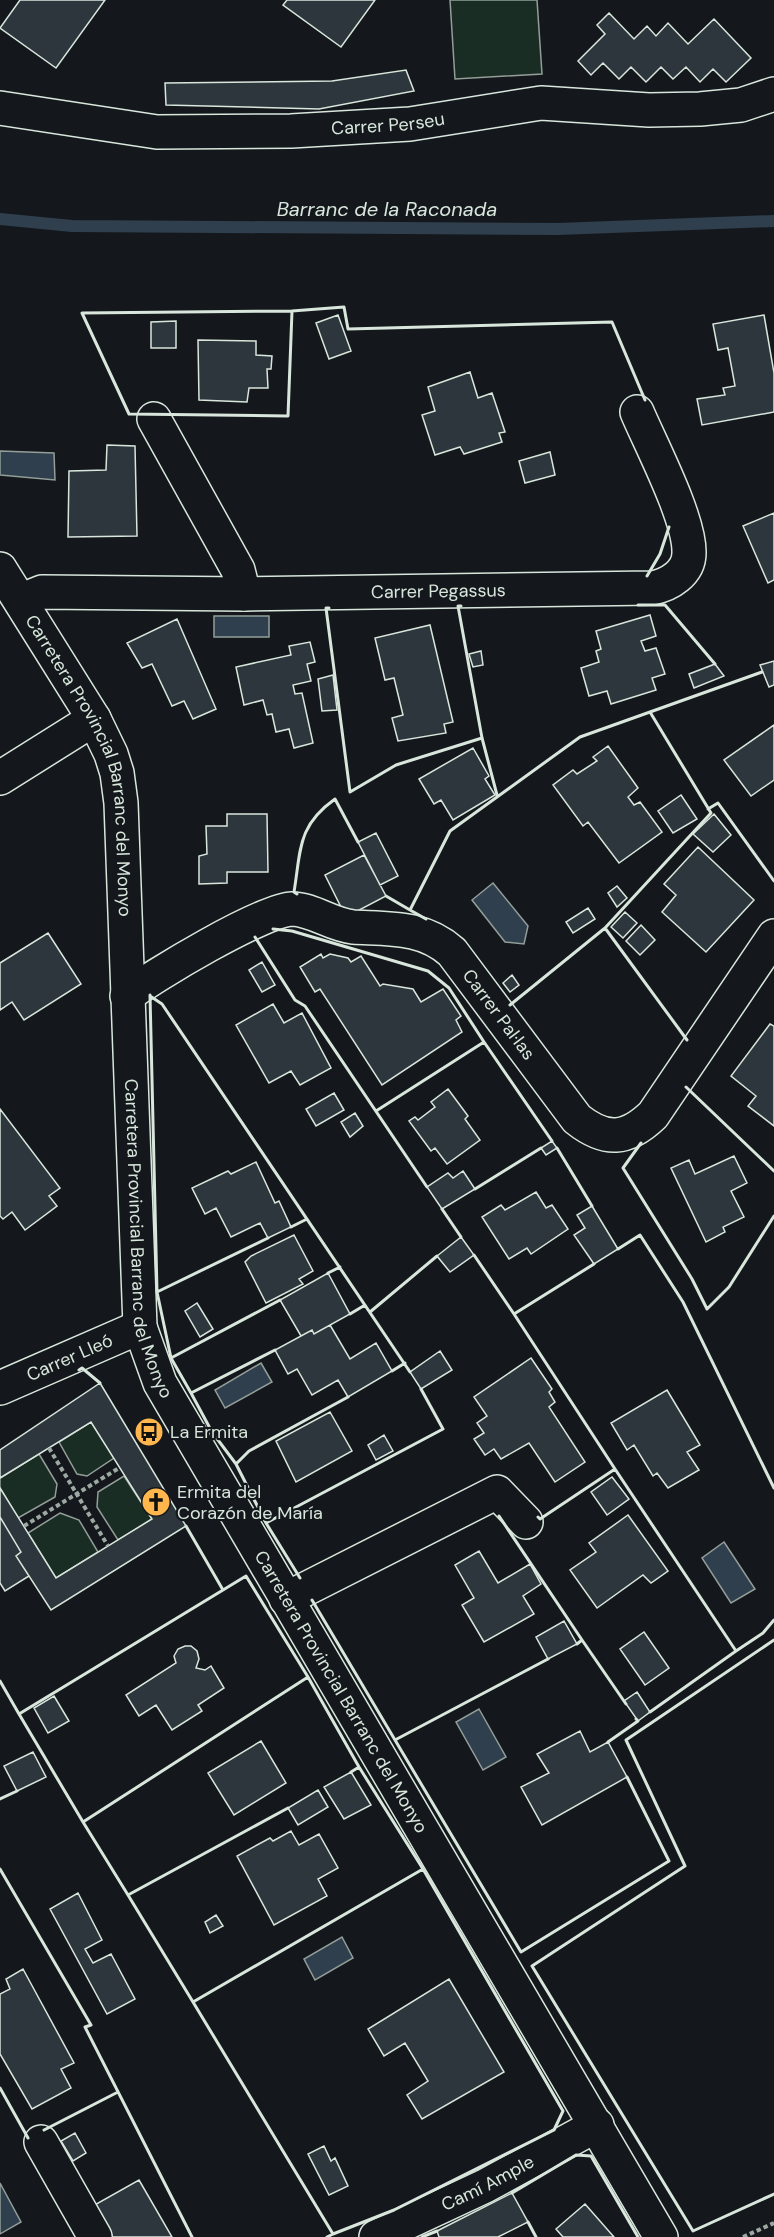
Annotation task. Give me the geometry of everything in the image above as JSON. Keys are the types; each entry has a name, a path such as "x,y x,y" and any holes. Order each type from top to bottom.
{"street":[{"name":"Carrer Perseu","path":"0,108 157,132 291,131 410,124 541,103 649,110 700,109 741,105 774,94"},
{"name":"Carrer Pegassus","path":"22,600 42,592 244,594 664,586 679,576 688,562 689,552 673,496 637,412"},
{"path":"154,419 238,570 244,594"},
{"name":"Carretera Provincial Barranc del Monyo","path":"0,569 22,600 94,719 117,773 121,803 140,1327 160,1383 662,2237"},
{"path":"0,778 94,719"},
{"name":"Carrer Pal·las","path":"127,996 145,982 238,931 284,911 304,912 340,925 392,927 427,934 452,952 578,1119 589,1129 615,1137 639,1129 653,1115 774,936"},
{"name":"Carrer Lleó","path":"0,1388 140,1327"},
{"path":"286,1599 497,1492 526,1522"},
{"name":"Camí Ample","path":"376,2237 484,2186 597,2125"},
{"path":"41,2142 95,2237"}],"path":[{"path":"49,1448 108,1546"},
{"path":"24,1526 119,1468"},
{"path":"743,2237 774,2223"}],"green space":[{"path":"450,0 537,0 542,74 455,79"},
{"path":"91,1422 114,1458 87,1476 77,1474 59,1442"},
{"path":"39,1454 57,1484 55,1497 18,1518 0,1488 0,1478"},
{"path":"124,1476 152,1519 118,1540 97,1507 98,1492"},
{"path":"60,1513 79,1520 98,1552 56,1578 28,1533"}],"water":[{"path":"0,451 54,453 55,480 0,475"},
{"path":"214,616 269,616 269,637 214,637"},
{"path":"493,883 528,926 524,944 505,942 472,900"},
{"path":"261,1363 272,1382 225,1408 215,1390"},
{"path":"724,1542 755,1589 731,1603 702,1558"},
{"path":"479,1709 506,1757 483,1770 456,1722"},
{"path":"342,1937 353,1958 315,1980 304,1959"},
{"path":"0,2183 21,2222 0,2234"}],"building":[{"path":"20,0 105,0 56,68 0,28"},
{"path":"287,0 375,0 341,47 283,5"},
{"path":"609,13 634,39 647,26 656,36 668,23 688,44 714,19 751,58 726,82 713,69 700,82 686,67 673,79 661,67 646,82 631,67 619,79 603,63 591,75 578,61 605,34 597,25"},
{"path":"406,70 414,91 319,109 166,105 165,83 332,81"},
{"path":"338,315 351,351 329,359 316,323"},
{"path":"764,315 774,373 774,412 702,425 697,399 725,395 723,388 735,386 728,348 718,350 713,324"},
{"path":"176,321 176,348 151,348 151,322"},
{"path":"198,340 256,341 256,355 272,356 271,369 267,369 268,388 249,388 247,402 199,400"},
{"path":"470,372 478,398 492,393 505,432 499,433 502,442 464,454 460,447 435,455 422,415 435,411 428,387"},
{"path":"107,445 135,446 137,536 68,537 69,471 106,470"},
{"path":"550,452 555,475 525,483 519,461"},
{"path":"774,513 774,580 768,583 743,526"},
{"path":"650,615 656,636 641,641 645,651 656,648 665,674 652,678 656,690 611,704 607,691 589,696 581,668 599,662 596,651 601,649 596,631"},
{"path":"177,619 216,709 193,719 184,701 172,706 152,664 142,668 127,643"},
{"path":"430,625 453,722 444,724 446,733 398,741 392,718 403,715 394,678 385,680 375,638"},
{"path":"310,642 315,662 307,664 311,681 293,685 295,694 302,693 313,743 294,748 289,729 276,732 272,714 267,715 263,700 244,705 236,667 291,655 289,646"},
{"path":"481,651 483,665 473,667 469,654"},
{"path":"774,661 774,685 769,687 760,665"},
{"path":"715,664 724,676 694,688 689,674"},
{"path":"333,675 337,710 322,711 318,679"},
{"path":"774,725 774,780 751,796 724,760"},
{"path":"608,746 638,788 628,797 634,805 640,802 662,832 619,863 588,822 583,826 553,785 573,770 577,774 597,761 593,757"},
{"path":"473,748 489,776 485,779 495,795 453,820 441,800 434,804 419,779"},
{"path":"681,795 697,819 673,833 658,811"},
{"path":"227,814 267,814 268,872 227,872 227,883 199,884 199,856 207,854 206,826 227,826"},
{"path":"714,814 731,835 713,852 693,834"},
{"path":"376,833 398,876 380,885 358,842"},
{"path":"698,847 754,900 706,952 662,912 676,895 664,884"},
{"path":"364,855 386,896 346,917 325,875"},
{"path":"617,886 627,898 617,907 608,893"},
{"path":"588,908 595,919 573,933 566,922"},
{"path":"625,912 637,923 623,938 611,927"},
{"path":"641,925 655,940 640,955 626,941"},
{"path":"48,933 81,984 24,1020 12,1002 0,1010 0,963"},
{"path":"321,954 323,958 330,954 348,958 351,962 361,956 380,986 383,984 413,989 421,1002 443,989 461,1016 456,1020 462,1032 382,1085 320,989 315,992 300,967"},
{"path":"262,962 275,985 262,992 249,970"},
{"path":"512,975 519,985 510,992 503,983"},
{"path":"273,1004 284,1023 302,1013 331,1068 300,1085 291,1071 269,1083 236,1025"},
{"path":"770,1024 774,1026 774,1126 748,1106 756,1096 731,1076"},
{"path":"448,1089 468,1116 465,1119 480,1140 447,1164 435,1148 431,1151 409,1121 415,1117 418,1120 435,1107 431,1102"},
{"path":"334,1093 344,1110 316,1126 306,1109"},
{"path":"0,1109 60,1188 49,1196 57,1206 25,1230 12,1212 3,1219 0,1216"},
{"path":"355,1113 363,1126 350,1137 341,1122"},
{"path":"552,1141 557,1148 546,1155 541,1148"},
{"path":"734,1156 747,1183 731,1191 744,1217 723,1227 725,1232 706,1242 671,1168 689,1160 695,1174"},
{"path":"256,1162 275,1203 279,1201 291,1227 268,1238 260,1223 231,1237 216,1208 205,1214 192,1188 228,1171 231,1174"},
{"path":"463,1171 475,1189 442,1209 427,1187 448,1173 453,1178"},
{"path":"536,1192 546,1208 552,1205 568,1229 531,1254 527,1248 509,1259 482,1217 501,1205 505,1210"},
{"path":"592,1206 618,1249 594,1264 574,1235 585,1228 577,1215"},
{"path":"294,1235 313,1271 299,1279 303,1284 266,1303 245,1262 251,1256"},
{"path":"461,1237 474,1255 450,1272 437,1256"},
{"path":"328,1273 350,1314 314,1334 312,1330 301,1336 280,1300"},
{"path":"197,1303 213,1329 200,1337 185,1311"},
{"path":"330,1325 350,1359 376,1343 392,1371 348,1397 338,1380 312,1395 297,1369 288,1374 275,1350 312,1330 314,1334"},
{"path":"440,1351 452,1370 421,1389 410,1372"},
{"path":"531,1358 552,1389 549,1392 555,1402 549,1407 585,1462 555,1482 529,1443 501,1459 494,1449 485,1455 474,1439 484,1433 477,1423 487,1416 474,1397"},
{"name":"Ermita del Corazón de María","path":"100,1383 186,1526 51,1610 16,1556 21,1552 0,1517 0,1488 56,1578 152,1519 91,1422 0,1478 0,1450"},
{"path":"667,1390 700,1445 687,1452 699,1470 668,1488 657,1473 653,1476 634,1445 627,1450 611,1423"},
{"path":"330,1412 352,1451 296,1482 276,1441"},
{"path":"384,1435 393,1451 376,1460 368,1445"},
{"path":"612,1477 629,1499 607,1515 591,1492"},
{"path":"628,1515 668,1571 651,1583 643,1575 597,1608 570,1570 596,1552 589,1543"},
{"path":"0,1517 21,1552 16,1556 29,1576 5,1591 0,1583"},
{"path":"479,1551 498,1583 530,1564 541,1584 523,1596 534,1614 484,1642 462,1605 474,1598 455,1565"},
{"path":"564,1621 577,1644 548,1659 536,1637"},
{"path":"644,1632 669,1668 645,1685 620,1649"},
{"path":"191,1646 197,1651 199,1659 196,1668 205,1670 211,1666 224,1688 198,1705 202,1711 172,1730 156,1705 139,1716 126,1695 176,1663 174,1656 178,1649"},
{"path":"637,1692 650,1712 638,1721 624,1701"},
{"path":"54,1696 69,1721 48,1733 34,1708"},
{"path":"580,1731 590,1752 608,1742 627,1777 542,1825 521,1787 549,1773 537,1754"},
{"path":"261,1741 286,1783 234,1815 208,1773"},
{"path":"33,1752 46,1777 17,1791 4,1766"},
{"path":"351,1772 371,1805 344,1819 324,1787"},
{"path":"318,1790 328,1807 298,1825 288,1808"},
{"path":"291,1831 299,1845 319,1834 338,1868 318,1879 327,1896 274,1925 237,1856 270,1838 273,1841"},
{"path":"78,1893 102,1940 85,1949 93,1963 111,1954 135,1999 107,2014 50,1909"},
{"path":"216,1915 223,1926 210,1933 205,1922"},
{"path":"23,1969 74,2063 61,2069 71,2088 32,2109 0,2054 0,1994 10,1989 6,1979"},
{"path":"449,1979 504,2072 422,2119 407,2095 428,2081 405,2043 384,2056 368,2029"},
{"path":"75,2133 86,2153 73,2161 61,2141"},
{"path":"324,2146 331,2161 335,2158 348,2186 329,2195 308,2154"},
{"path":"139,2180 172,2237 108,2237 91,2207"},
{"path":"512,2193 528,2222 498,2237 439,2237 437,2231"},
{"path":"585,2204 614,2237 563,2237 556,2229"}],"waterway":[{"name":"Barranc de la Raconada","path":"0,219 72,226 558,229 774,221"}],"wall":[{"path":"292,311 344,307 348,329 612,322 645,400"},
{"path":"292,311 288,416 129,414 82,313 292,311"},
{"path":"647,576 660,554 669,527"},
{"path":"638,605 665,605 715,664"},
{"path":"461,606 458,606 482,738 497,795"},
{"path":"329,608 326,608 350,792 396,765 482,738"},
{"path":"650,712 762,672"},
{"path":"426,919 410,910 450,831 580,737 650,712 711,813 605,928 687,1040"},
{"path":"297,894 294,892 300,851 307,829 323,809 335,799 358,842"},
{"path":"708,809 718,803 774,881"},
{"path":"386,896 410,910"},
{"path":"510,1005 605,928"},
{"path":"273,929 292,931 428,971 449,988 484,1042"},
{"path":"255,937 295,1000 305,1006 427,1187"},
{"path":"150,995 157,1292 268,1238"},
{"path":"150,996 162,1004 410,1372"},
{"path":"376,1111 484,1042 552,1141"},
{"path":"686,1087 774,1171"},
{"path":"641,1143 623,1168 692,1279 707,1309 729,1287 774,1216"},
{"path":"475,1189 541,1148"},
{"path":"557,1148 592,1206"},
{"path":"442,1209 461,1237"},
{"path":"291,1227 307,1219"},
{"path":"618,1249 640,1235 683,1302 774,1488"},
{"path":"474,1255 514,1314 594,1264"},
{"path":"370,1312 437,1256"},
{"path":"328,1273 340,1267"},
{"path":"157,1292 171,1358 280,1300"},
{"path":"350,1314 365,1305"},
{"path":"514,1314 615,1469 540,1519 538,1517"},
{"path":"171,1358 191,1393 275,1350"},
{"path":"392,1371 405,1363"},
{"path":"79,1370 82,1368 100,1383"},
{"path":"348,1397 249,1451 236,1464 266,1523 443,1429 421,1389"},
{"path":"191,1393 212,1432 236,1464"},
{"path":"615,1469 736,1651 650,1712"},
{"path":"499,1516 582,1640 577,1644"},
{"path":"266,1523 300,1578"},
{"path":"0,1681 19,1714 223,1590 186,1526"},
{"path":"19,1714 83,1822 308,1677 246,1576 223,1590"},
{"path":"312,1600 395,1740 548,1659"},
{"path":"736,1651 763,1633 774,1620"},
{"path":"582,1640 626,1704"},
{"path":"774,1640 626,1740 685,1866 532,1966 693,2231 774,2194"},
{"path":"308,1677 359,1767 351,1772"},
{"path":"608,1742 638,1721 636,1719"},
{"path":"395,1740 521,1952 669,1861 627,1777"},
{"path":"128,1895 193,2002 423,1869 359,1767"},
{"path":"0,1799 17,1791"},
{"path":"83,1822 128,1895 288,1808"},
{"path":"0,1869 91,2025 85,2027 192,2237"},
{"path":"333,2234 394,2210 554,2130 563,2111 423,1869"},
{"path":"193,2002 333,2234 327,2237"},
{"path":"0,2088 28,2138"},
{"path":"44,2130 118,2092"},
{"path":"512,2193 576,2155 591,2156 638,2237"},
{"path":"528,2222 536,2237"},
{"path":"422,2237 437,2231"}],"place":[{"name":"La Ermita","path":"149,1432"},
{"name":"Ermita del Corazón de María","path":"156,1502"}]}
